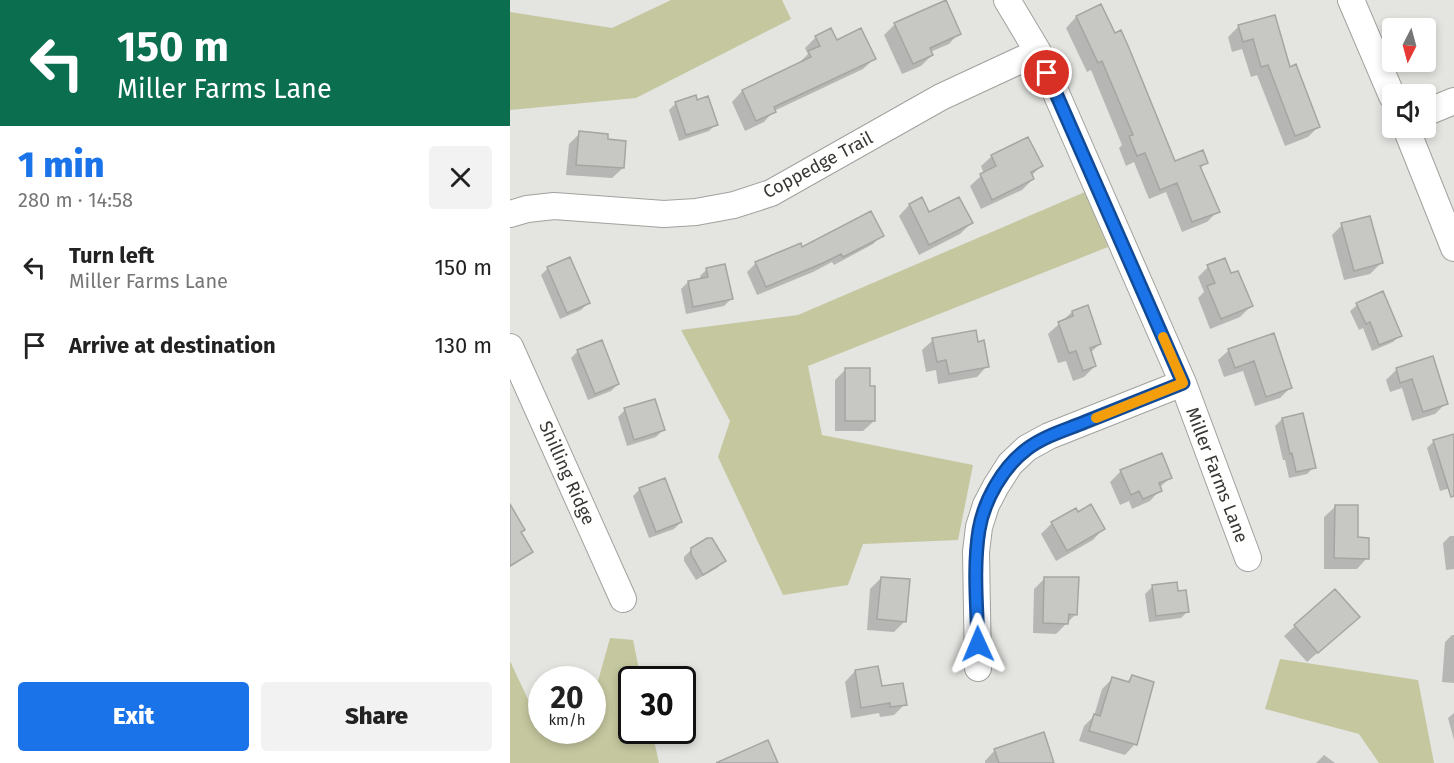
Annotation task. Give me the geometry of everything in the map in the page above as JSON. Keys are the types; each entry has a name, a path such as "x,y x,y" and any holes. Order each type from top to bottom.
{"street":[{"name":"Miller Farms Lane","path":"1007,0 1038,52 1183,383 1248,558"},
{"path":"1351,0 1387,84"},
{"name":"Coppedge Trail","path":"510,214 527,209 554,206 664,214 696,212 734,205 771,193 941,98 1038,52"},
{"path":"1436,108 1454,101"},
{"path":"1410,138 1454,248"},
{"name":"Shilling Ridge","path":"510,347 623,599"},
{"path":"978,668 976,552 979,527 986,505 1010,464 1028,448 1049,436 1183,383"}],"green space":[{"path":"671,0 782,0 791,19 636,98 510,110 510,12 612,28"},
{"path":"1085,192 1108,247 808,366 822,435 973,465 958,540 863,544 848,585 783,595 718,457 730,421 681,330 798,315"},
{"path":"610,638 633,640 638,666 618,666 618,744 655,744 659,763 510,763 510,661 528,699 528,744 606,744 606,666 602,666"},
{"path":"1280,659 1418,680 1434,763 1379,763 1359,734 1265,709"}],"building":[{"path":"946,0 961,34 930,48 933,55 913,64 894,23"},
{"path":"1101,4 1115,33 1121,30 1175,161 1203,150 1208,163 1200,166 1220,212 1192,222 1177,183 1160,190 1145,153 1137,156 1129,136 1133,135 1102,61 1098,63 1076,16"},
{"path":"1275,15 1290,67 1296,64 1320,127 1295,136 1268,65 1261,67 1253,39 1243,42 1238,25"},
{"path":"831,28 837,40 861,28 876,59 774,107 776,112 756,121 742,90 811,57 808,51 820,46 815,36"},
{"path":"696,95 697,100 708,96 718,125 686,135 675,102"},
{"path":"579,131 608,134 608,139 626,141 624,168 576,165"},
{"path":"1028,137 1043,166 1031,172 1034,179 992,200 980,174 996,166 991,155"},
{"path":"922,197 929,212 959,197 973,223 929,245 909,204"},
{"path":"871,211 884,236 843,257 841,254 766,287 755,262 801,243 802,247"},
{"path":"1370,216 1383,263 1354,271 1341,223"},
{"path":"570,257 590,303 567,313 547,267"},
{"path":"1225,258 1231,273 1238,271 1253,306 1221,319 1207,286 1215,283 1207,265"},
{"path":"725,264 733,299 693,307 688,281 708,277 706,268"},
{"path":"1383,291 1402,336 1379,345 1370,322 1366,324 1356,303"},
{"path":"1088,305 1101,344 1090,348 1096,366 1083,371 1076,351 1069,353 1058,322 1073,316 1072,311"},
{"path":"976,330 978,342 984,340 989,367 949,374 946,360 937,362 932,338"},
{"path":"1274,333 1292,388 1266,397 1254,361 1235,368 1228,349"},
{"path":"602,340 619,384 595,394 577,350"},
{"path":"1433,356 1448,404 1423,412 1412,379 1400,383 1396,368"},
{"path":"845,368 870,368 870,386 875,386 875,421 845,421"},
{"path":"655,399 665,430 634,440 624,408"},
{"path":"1303,413 1316,468 1296,472 1282,418"},
{"path":"1454,434 1454,496 1451,497 1433,440"},
{"path":"1162,453 1172,478 1159,483 1162,491 1143,499 1139,491 1131,495 1120,470"},
{"path":"665,478 682,522 656,532 639,488"},
{"path":"510,504 525,530 521,532 533,552 510,566"},
{"path":"1091,504 1105,529 1067,551 1051,522 1076,508 1078,512"},
{"path":"1335,505 1358,505 1358,537 1369,538 1369,559 1334,558"},
{"path":"707,538 712,538 726,561 703,575 691,554 691,548"},
{"path":"881,577 910,579 906,622 877,619"},
{"path":"1044,577 1079,577 1077,615 1069,614 1068,624 1043,623"},
{"path":"1177,582 1178,591 1186,590 1189,612 1156,616 1152,585"},
{"path":"1335,589 1360,617 1318,653 1294,625"},
{"path":"878,666 882,686 903,683 907,705 890,707 890,703 861,708 855,670"},
{"path":"1132,675 1154,682 1137,745 1089,731 1094,714 1100,716 1112,677 1129,682"},
{"path":"1044,732 1054,763 999,763 994,749"},
{"path":"768,740 778,763 716,763"}],"slow traffic":[{"path":"1096,418 1183,383 1163,337"}],"route":[{"path":"978,644 976,552 979,527 986,505 1010,464 1028,448 1049,436 1183,383 1047,73"}]}
